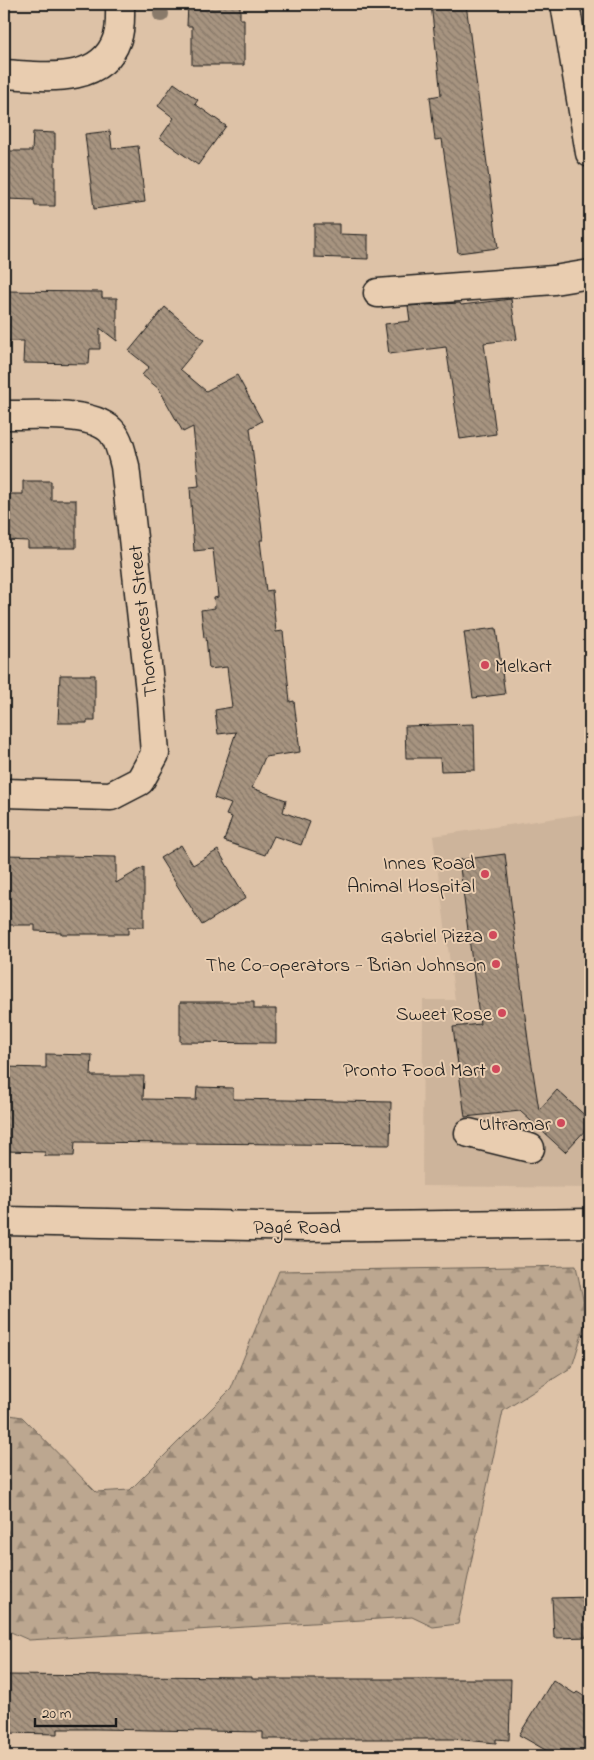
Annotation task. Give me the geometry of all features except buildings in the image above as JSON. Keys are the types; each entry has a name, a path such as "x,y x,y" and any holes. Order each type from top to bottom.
{"street":[{"path":"4,74 74,75 91,70 106,59 118,39 120,4"},
{"path":"565,4 590,153"},
{"path":"378,293 554,280 590,274"},
{"name":"Thornecrest Street","path":"4,415 78,416 96,422 112,432 120,448 125,466 149,680 155,754 140,781 111,796 4,793"},
{"path":"469,1133 530,1148"},
{"name":"Pagé Road","path":"4,1221 306,1227 590,1223"}],"shaded area":[{"path":"590,813 590,1188 422,1186 423,1000 455,1000 433,836"}],"green space":[{"path":"576,1266 587,1318 572,1367 503,1411 458,1624 433,1627 412,1617 29,1640 4,1629 4,1414 22,1417 96,1492 130,1490 231,1389 279,1271"}],"place":[{"name":"Melkart","path":"485,665"},
{"name":"Innes Road Animal Hospital","path":"485,874"},
{"name":"Gabriel Pizza","path":"493,935"},
{"name":"The Co-operators - Brian Johnson","path":"496,964"},
{"name":"Sweet Rose","path":"502,1013"},
{"name":"Pronto Food Mart","path":"496,1069"},
{"name":"Ultramar","path":"561,1123"}]}
